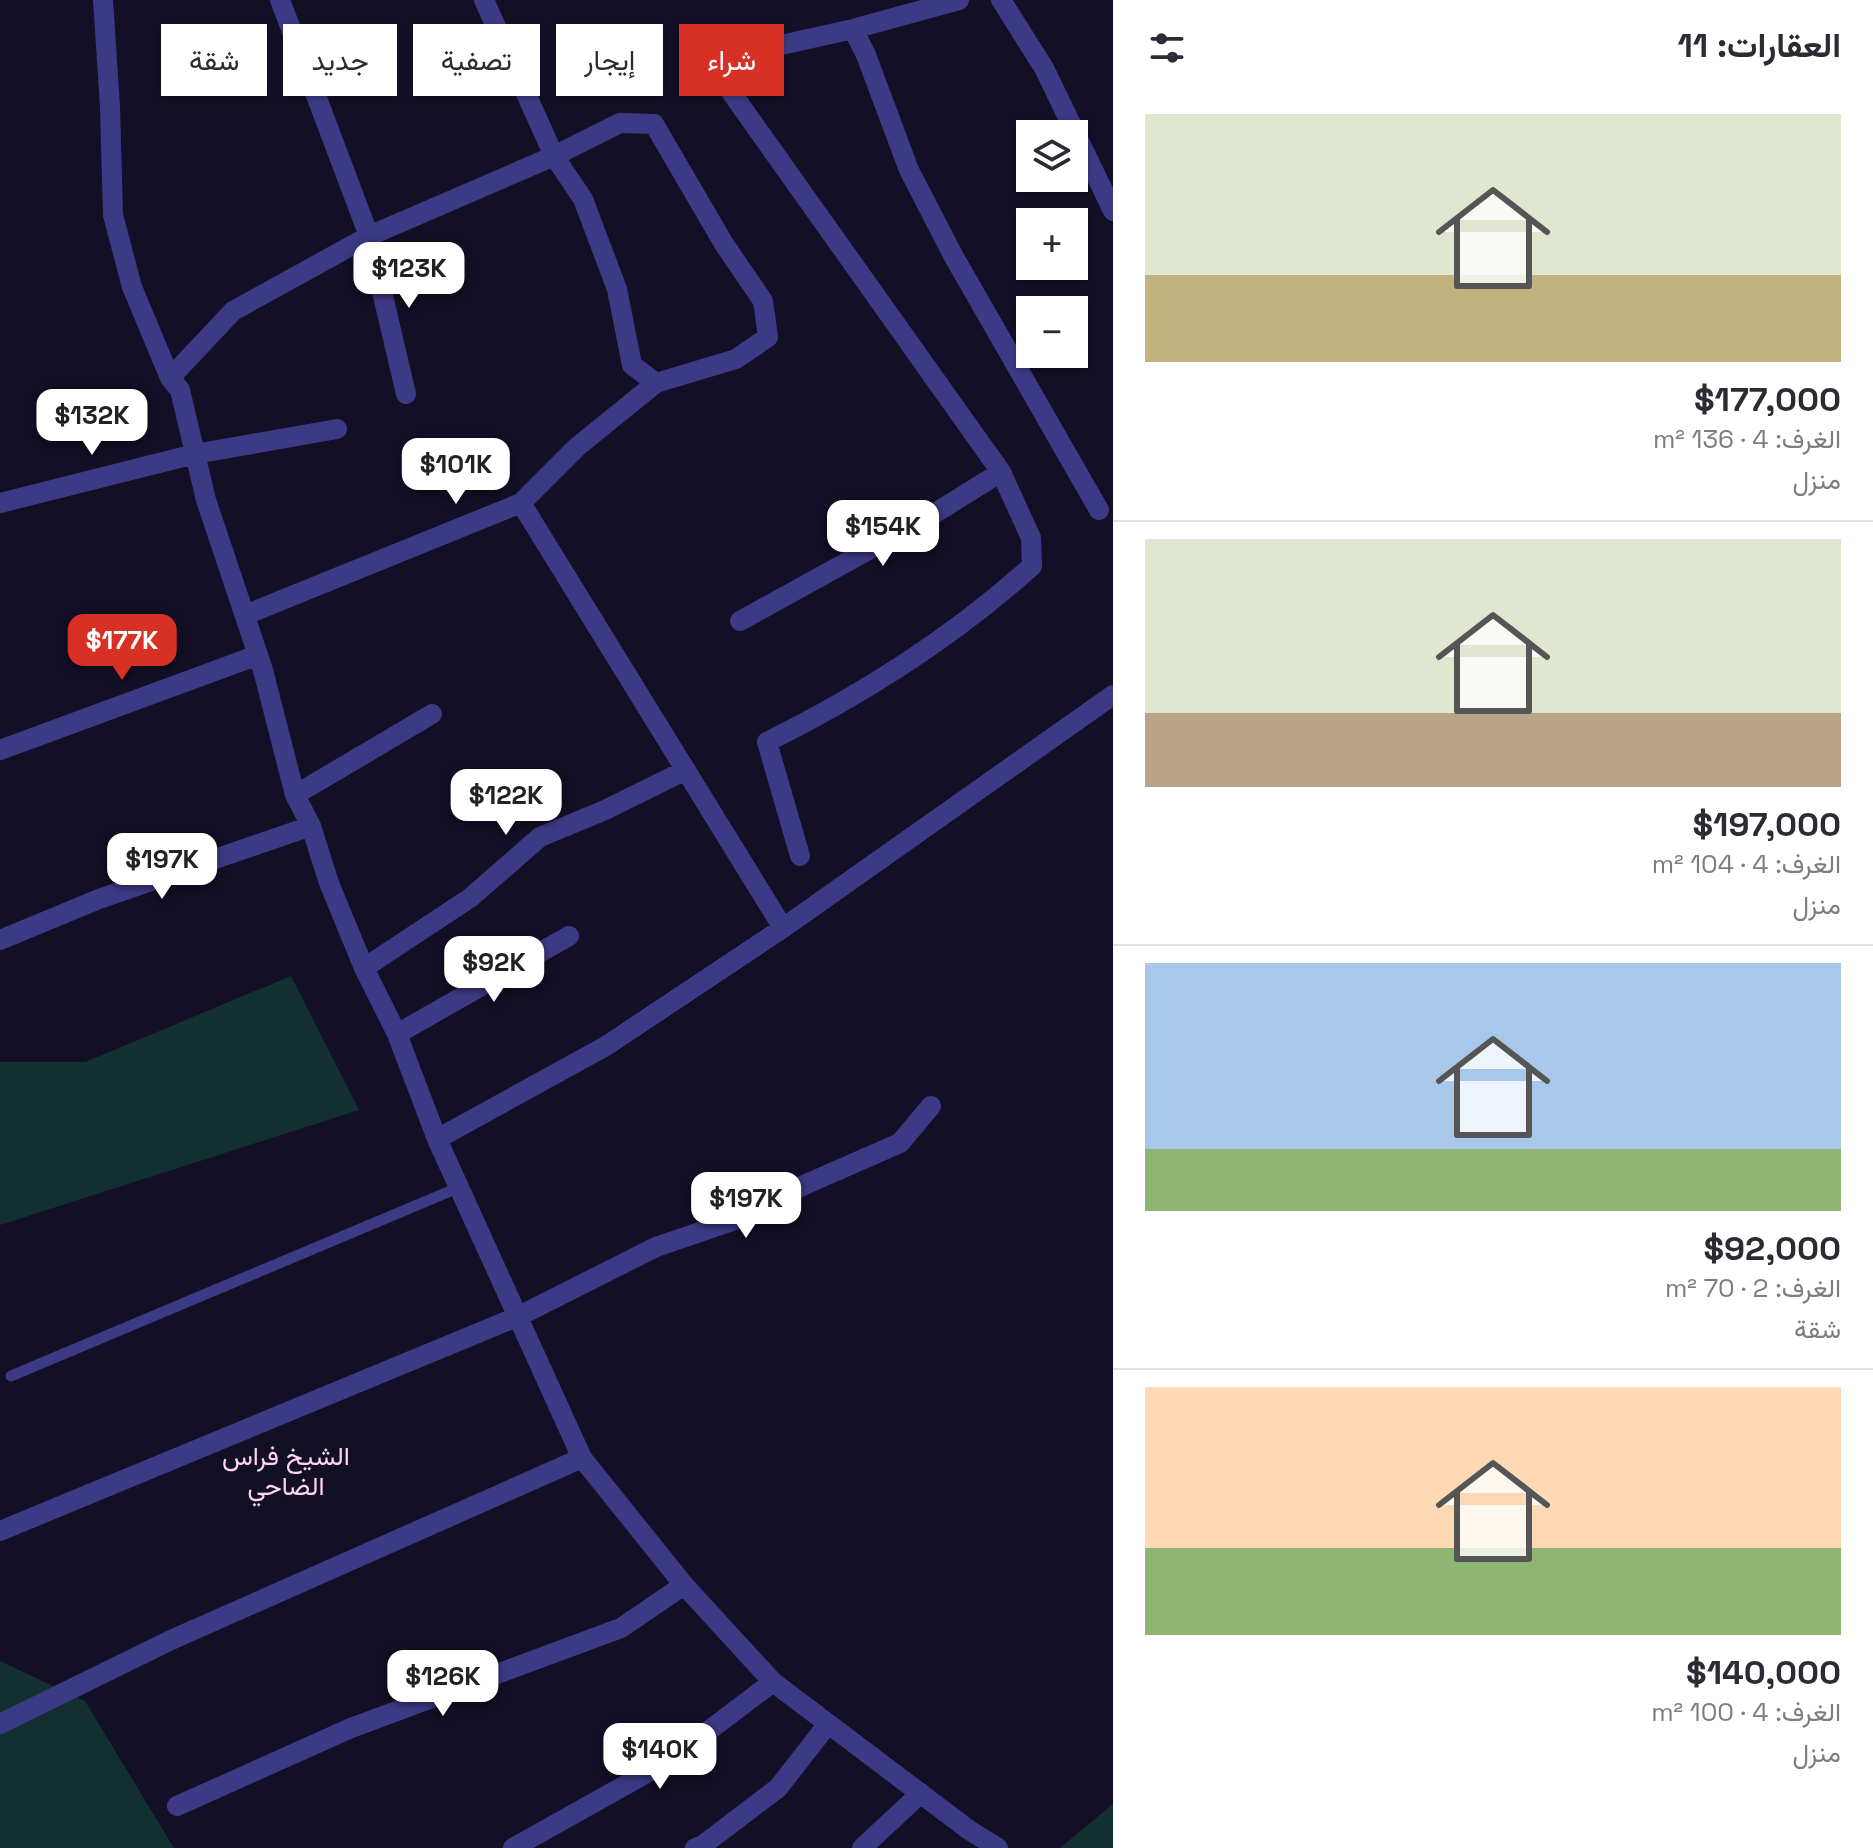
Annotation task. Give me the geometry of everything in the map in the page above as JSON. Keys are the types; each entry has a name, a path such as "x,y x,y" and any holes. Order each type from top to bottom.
{"street":[{"path":"103,0 113,215 132,287 170,378 180,390 206,500 258,655 295,795 311,826 329,883 364,968 397,1034 437,1139 582,1458 684,1585 773,1682 969,1830 998,1848"},
{"path":"280,0 369,236 406,394"},
{"path":"484,0 554,156 583,199 617,289 632,365 656,383"},
{"path":"800,856 767,742 813,719 891,672 995,599 1032,566 1031,538 1001,472 721,78 732,56 853,29 959,0"},
{"path":"1001,0 1044,68 1113,211"},
{"path":"853,29 866,55 909,170 947,245 1099,510"},
{"path":"170,378 233,311 369,236 554,156 620,123 654,124 724,244 763,301 768,337 736,359 656,383 577,447 521,503 245,615"},
{"path":"0,503 195,454 337,429"},
{"path":"740,621 932,515 1001,472"},
{"path":"521,503 783,928"},
{"path":"0,750 258,655"},
{"path":"437,1139 606,1046 783,928 1113,695"},
{"path":"295,795 432,714"},
{"path":"364,968 470,898 540,837 605,810 686,770"},
{"path":"0,940 99,899 311,826"},
{"path":"397,1034 569,936"},
{"path":"0,1531 519,1316 656,1247 738,1219 804,1185 900,1143 931,1106"},
{"path":"0,1724 171,1640 582,1458"},
{"path":"177,1806 351,1728 621,1628 684,1585"},
{"path":"513,1848 670,1760 773,1682"},
{"path":"695,1848 778,1788 828,1724"},
{"path":"862,1848 921,1793"}],"lane":[{"path":"11,1376 460,1187"}],"green space":[{"path":"291,976 359,1110 0,1225 0,1062 85,1062"},
{"path":"0,1661 85,1701 174,1848 0,1848"},
{"path":"1113,1804 1113,1848 1060,1848"}],"district":[{"name":"الشيخ فراس الضاحي","path":"286,1471"}]}
